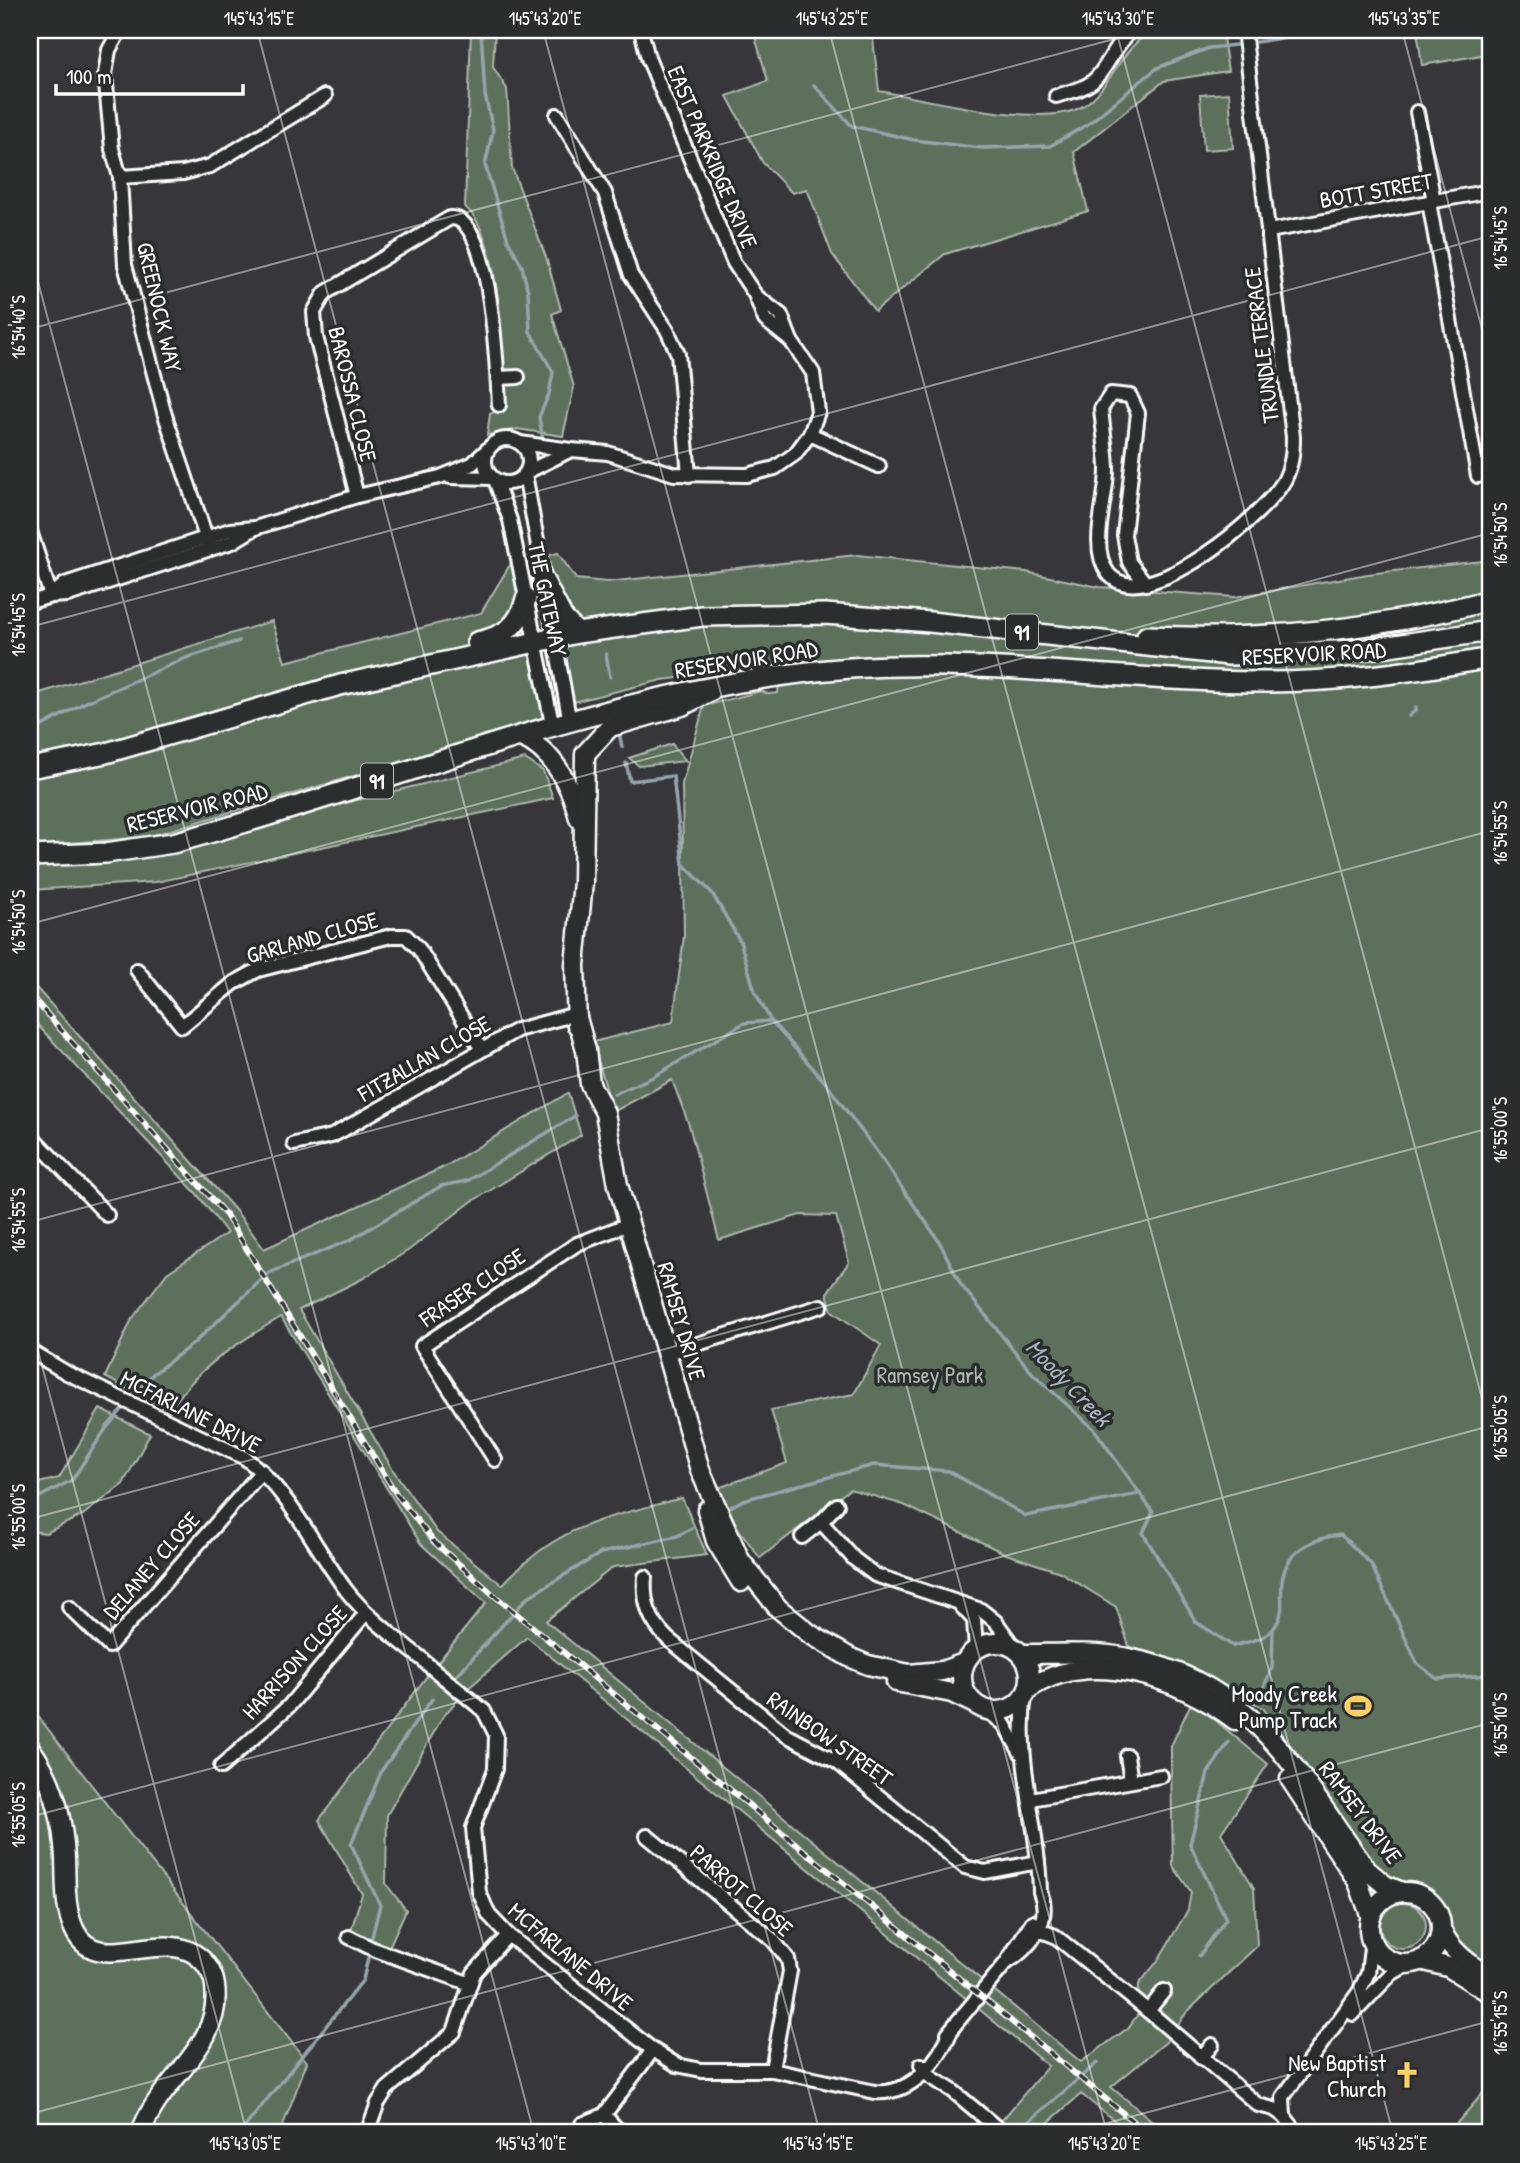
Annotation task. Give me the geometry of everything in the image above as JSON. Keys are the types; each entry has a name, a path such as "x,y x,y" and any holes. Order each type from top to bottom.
{"main road":[{"path":"543,580 563,618 577,633"},
{"path":"340,685 380,664 503,634 522,615 526,599"},
{"path":"1051,635 1292,635 1379,625 1490,600"},
{"name":"RESERVOIR ROAD","path":"30,768 106,753 340,685 544,639 702,616 776,612 930,622 1174,650 1266,655 1362,650 1490,631"},
{"name":"RESERVOIR ROAD","path":"30,856 106,853 173,843 561,725 721,686 806,673 887,666 1283,682 1366,677 1490,659"},
{"name":"RAMSEY DRIVE","path":"721,686 682,706 610,727 591,745 583,763 583,882 575,965 576,1014 586,1050 590,1084 605,1113 618,1185 700,1470 729,1538 752,1578 778,1608 810,1634 849,1657 887,1670 926,1674 970,1656"},
{"name":"RAMSEY DRIVE","path":"521,737 533,742 551,759 577,808 584,838"},
{"name":"RAMSEY DRIVE","path":"700,1470 708,1519 726,1560 753,1598 785,1629 815,1651 851,1670 952,1693 979,1706"},
{"path":"995,1642 1018,1651 1030,1671 1027,1692 1012,1707 994,1711 979,1706 962,1684 970,1656 995,1642"},
{"name":"RAMSEY DRIVE","path":"1018,1651 1128,1658 1184,1675 1224,1697 1282,1748 1367,1870 1385,1885 1402,1892"},
{"name":"RAMSEY DRIVE","path":"1027,1692 1064,1671 1118,1671 1178,1687 1220,1709 1254,1736 1286,1773 1354,1875 1371,1917"},
{"path":"30,1748 44,1767 57,1803 65,1852 67,1902 79,1939 90,1948 106,1953 158,1946 184,1947 211,1970 215,1984 216,2009 204,2042 160,2094 141,2133"},
{"path":"1490,1978 1447,1943 1435,1906 1415,1893 1402,1892 1383,1900 1371,1917 1371,1940 1387,1959 1448,1967 1490,1993"},
{"path":"1415,1962 1436,1947 1441,1929"}],"street":[{"name":"GREENOCK WAY","path":"120,30 109,50 105,74 112,149 120,177 122,236 131,292 174,444 208,544"},
{"name":"EAST PARKRIDGE DRIVE","path":"520,443 537,448 608,453 657,471 689,475 762,472 787,461 810,434 818,412 813,373 792,341 765,320 756,296 742,278 726,247 648,58 641,30"},
{"path":"1056,96 1079,89 1096,79 1122,39 1133,30"},
{"name":"TRUNDLE TERRACE","path":"1146,584 1176,574 1248,520 1275,494 1291,464 1293,437 1244,30"},
{"path":"120,177 183,173 210,166 325,96"},
{"path":"1417,112 1478,476"},
{"path":"556,115 606,193 631,275 674,342 681,370 689,475"},
{"name":"BOTT STREET","path":"1269,231 1490,191"},
{"name":"BAROSSA CLOSE","path":"357,496 313,324 318,302 325,293 440,222 459,217 467,223 473,234 489,294 499,405"},
{"path":"498,378 518,377"},
{"path":"1111,394 1130,396 1138,413 1124,535 1129,562 1146,584 1116,580 1108,572 1101,551 1107,469 1101,409 1111,394"},
{"path":"810,434 878,466"},
{"path":"30,603 51,596 65,584 208,544 357,496 440,477 472,464 489,448 507,439 520,443 530,459 526,473"},
{"path":"489,448 485,461 494,479"},
{"path":"440,477 515,482 526,473 571,450"},
{"name":"THE GATEWAY","path":"526,473 543,580 544,639 561,725"},
{"name":"THE GATEWAY","path":"494,479 510,520 526,599 544,639 561,725"},
{"path":"30,531 51,596"},
{"name":"GARLAND CLOSE","path":"137,970 182,1026 234,983 258,970 391,936 406,936 419,950 481,1048"},
{"name":"FITZALLAN CLOSE","path":"294,1144 332,1136 481,1048 534,1024 576,1014"},
{"path":"30,1146 37,1142 107,1215"},
{"name":"FRASER CLOSE","path":"495,1460 422,1346 577,1244 629,1224"},
{"path":"665,1354 821,1306"},
{"name":"MCFARLANE DRIVE","path":"30,1351 121,1399 236,1453 262,1471 280,1491 347,1590 366,1613 484,1711 496,1735 495,1769 473,1828 479,1892 489,1915 508,1935 666,2060 688,2069 772,2070 858,2088 894,2084 923,2068"},
{"name":"DELANEY CLOSE","path":"69,1607 108,1646 262,1471"},
{"path":"802,1537 837,1505"},
{"path":"821,1522 855,1559 874,1575 988,1614 1018,1651"},
{"name":"RAINBOW STREET","path":"645,1577 645,1604 656,1625 668,1639 786,1735 837,1762 965,1867 985,1872 1038,1862"},
{"path":"960,1605 974,1620 970,1656"},
{"name":"HARRISON CLOSE","path":"221,1767 289,1706 366,1613"},
{"path":"923,2068 1006,1963 1021,1953 1035,1928 1044,1901 1040,1892 1031,1800 1023,1756 1021,1726 1027,1692"},
{"path":"979,1706 1004,1724 1023,1756"},
{"path":"1127,1756 1131,1782"},
{"path":"1031,1800 1161,1776"},
{"name":"PARROT CLOSE","path":"646,1836 773,1940 788,1959 790,1971 772,2070"},
{"path":"1035,1928 1055,1936 1258,2105 1284,2116 1297,2133"},
{"path":"367,2133 378,2103 387,2089 454,2032 462,2013 468,1983 508,1935"},
{"path":"349,1937 373,1949 468,1983"},
{"path":"1266,2107 1283,2097 1359,1992 1368,1973 1371,1940"},
{"path":"1314,2055 1384,1981 1415,1962"},
{"path":"1148,2011 1164,1991"},
{"path":"953,2027 938,2067 953,2091"},
{"path":"1201,2058 1212,2045"},
{"path":"923,2068 945,2046"},
{"path":"582,2124 604,2115 653,2050"},
{"path":"923,2068 1003,2133"},
{"path":"1283,2097 1284,2116"},
{"path":"604,2115 621,2133"}],"green space":[{"path":"471,30 495,30 493,67 507,89 512,168 547,260 561,310 552,314 574,387 563,436 517,429 487,435 490,414 506,406 501,330 493,271 487,244 477,222 465,207"},
{"path":"753,30 872,30 879,91 1007,113 1056,114 1075,110 1088,103 1134,45 1158,30 1222,30 1228,71 1164,81 1074,152 1088,211 945,254 875,311 832,254 807,189 792,193 763,163 727,96 768,81"},
{"path":"1417,30 1490,30 1490,61 1488,54 1422,65"},
{"path":"1229,93 1233,148 1204,150 1200,95"},
{"name":"Ramsey Park","path":"558,553 576,579 607,582 857,555 1026,572 1099,587 1235,597 1368,574 1490,560 1490,1967 1455,1942 1430,1895 1381,1876 1263,1708 1194,1669 1129,1646 1116,1607 1060,1572 1006,1554 904,1505 850,1489 760,1558 738,1528 718,1488 787,1463 771,1410 854,1394 881,1345 832,1311 827,1293 849,1262 836,1216 800,1215 719,1240 689,1125 672,1080 613,1112 593,1042 673,1022 684,936 682,784 704,706 761,691 768,694 778,693 780,665 662,680 573,702 542,557"},
{"path":"511,563 546,719 147,837 30,846 30,696 272,621 285,662 481,613"},
{"path":"672,744 686,761 639,766 629,758"},
{"path":"525,759 543,771 553,798 156,882 30,890 30,864 93,865"},
{"path":"30,981 236,1211 264,1249 446,1166 568,1093 581,1135 471,1202 409,1250 362,1279 299,1310 393,1470 437,1532 502,1585 523,1564 564,1536 606,1518 682,1498 707,1555 613,1567 546,1621 1081,2062 1128,2028 1138,2014 1139,1984 1157,1962 1188,1910 1191,1892 1173,1866 1171,1746 1192,1701 1268,1764 1221,1833 1254,1888 1257,1946 1186,2013 1166,2042 1111,2087 1167,2133 1130,2133 1081,2094 1036,2133 991,2133 1048,2066 527,1637 463,1693 442,1718 387,1815 386,1884 406,1910 386,1954 349,1937 362,1894 319,1820 433,1668 486,1603 421,1544 281,1317 205,1369 170,1411 105,1377 132,1319 167,1273 227,1233 196,1193 30,1017"},
{"path":"100,1409 150,1434 123,1484 83,1515 46,1533 30,1531 30,1485 59,1478"},
{"path":"30,1706 307,2062 280,2133 41,2133 30,2119"},
{"path":"1403,1903 1412,1904 1419,1910 1425,1917 1425,1935 1419,1942 1412,1948 1403,1949 1394,1948 1387,1942 1381,1935 1380,1926 1381,1917 1387,1910 1394,1904"},
{"path":"1490,2085 1490,2133 1455,2133 1457,2123"}],"waterway":[{"path":"481,30 485,95 493,130 485,165 508,240 522,266 528,292 530,332 553,372 549,394 539,417 543,440"},
{"path":"1256,42 1336,30"},
{"path":"814,85 852,126 914,140 981,148 1050,146 1088,124 1157,68 1209,48 1236,45"},
{"path":"30,729 42,726 84,703 186,658 239,641"},
{"path":"606,654 610,677"},
{"path":"1409,716 1416,707"},
{"path":"619,732 622,747"},
{"path":"626,763 630,781 673,776 683,864 712,893 740,941 755,992 771,1021"},
{"name":"Moody Creek","path":"614,1094 653,1077 744,1023 771,1021 825,1082 875,1149 939,1241 961,1285 1033,1374 1094,1429 1153,1512 1143,1533 1196,1622 1233,1646 1265,1636 1278,1622 1283,1576 1291,1558 1314,1541 1341,1535 1371,1564 1417,1663 1437,1679 1490,1675"},
{"path":"131,1399 153,1374 194,1343 269,1273 350,1240 441,1186 467,1181 575,1116"},
{"path":"30,1502 72,1480 107,1427 126,1405"},
{"path":"725,1510 743,1500 874,1465 949,1471 1026,1516 1138,1494"},
{"path":"457,1675 528,1597 601,1553 677,1536 692,1528"},
{"path":"1262,1691 1272,1668 1273,1630"},
{"path":"372,1937 380,1905 351,1844 382,1770 432,1699"},
{"path":"1199,1956 1226,1919 1190,1844 1208,1773 1229,1742"},
{"path":"240,2133 363,1980 368,1958"},
{"path":"1027,2123 1097,2063"}],"railway":[{"path":"30,995 226,1215 397,1495 434,1542 495,1596 1147,2133"}],"place":[{"name":"Moody Creek Pump Track","path":"1358,1706"},
{"name":"New Baptist Church","path":"1407,2075"}]}
